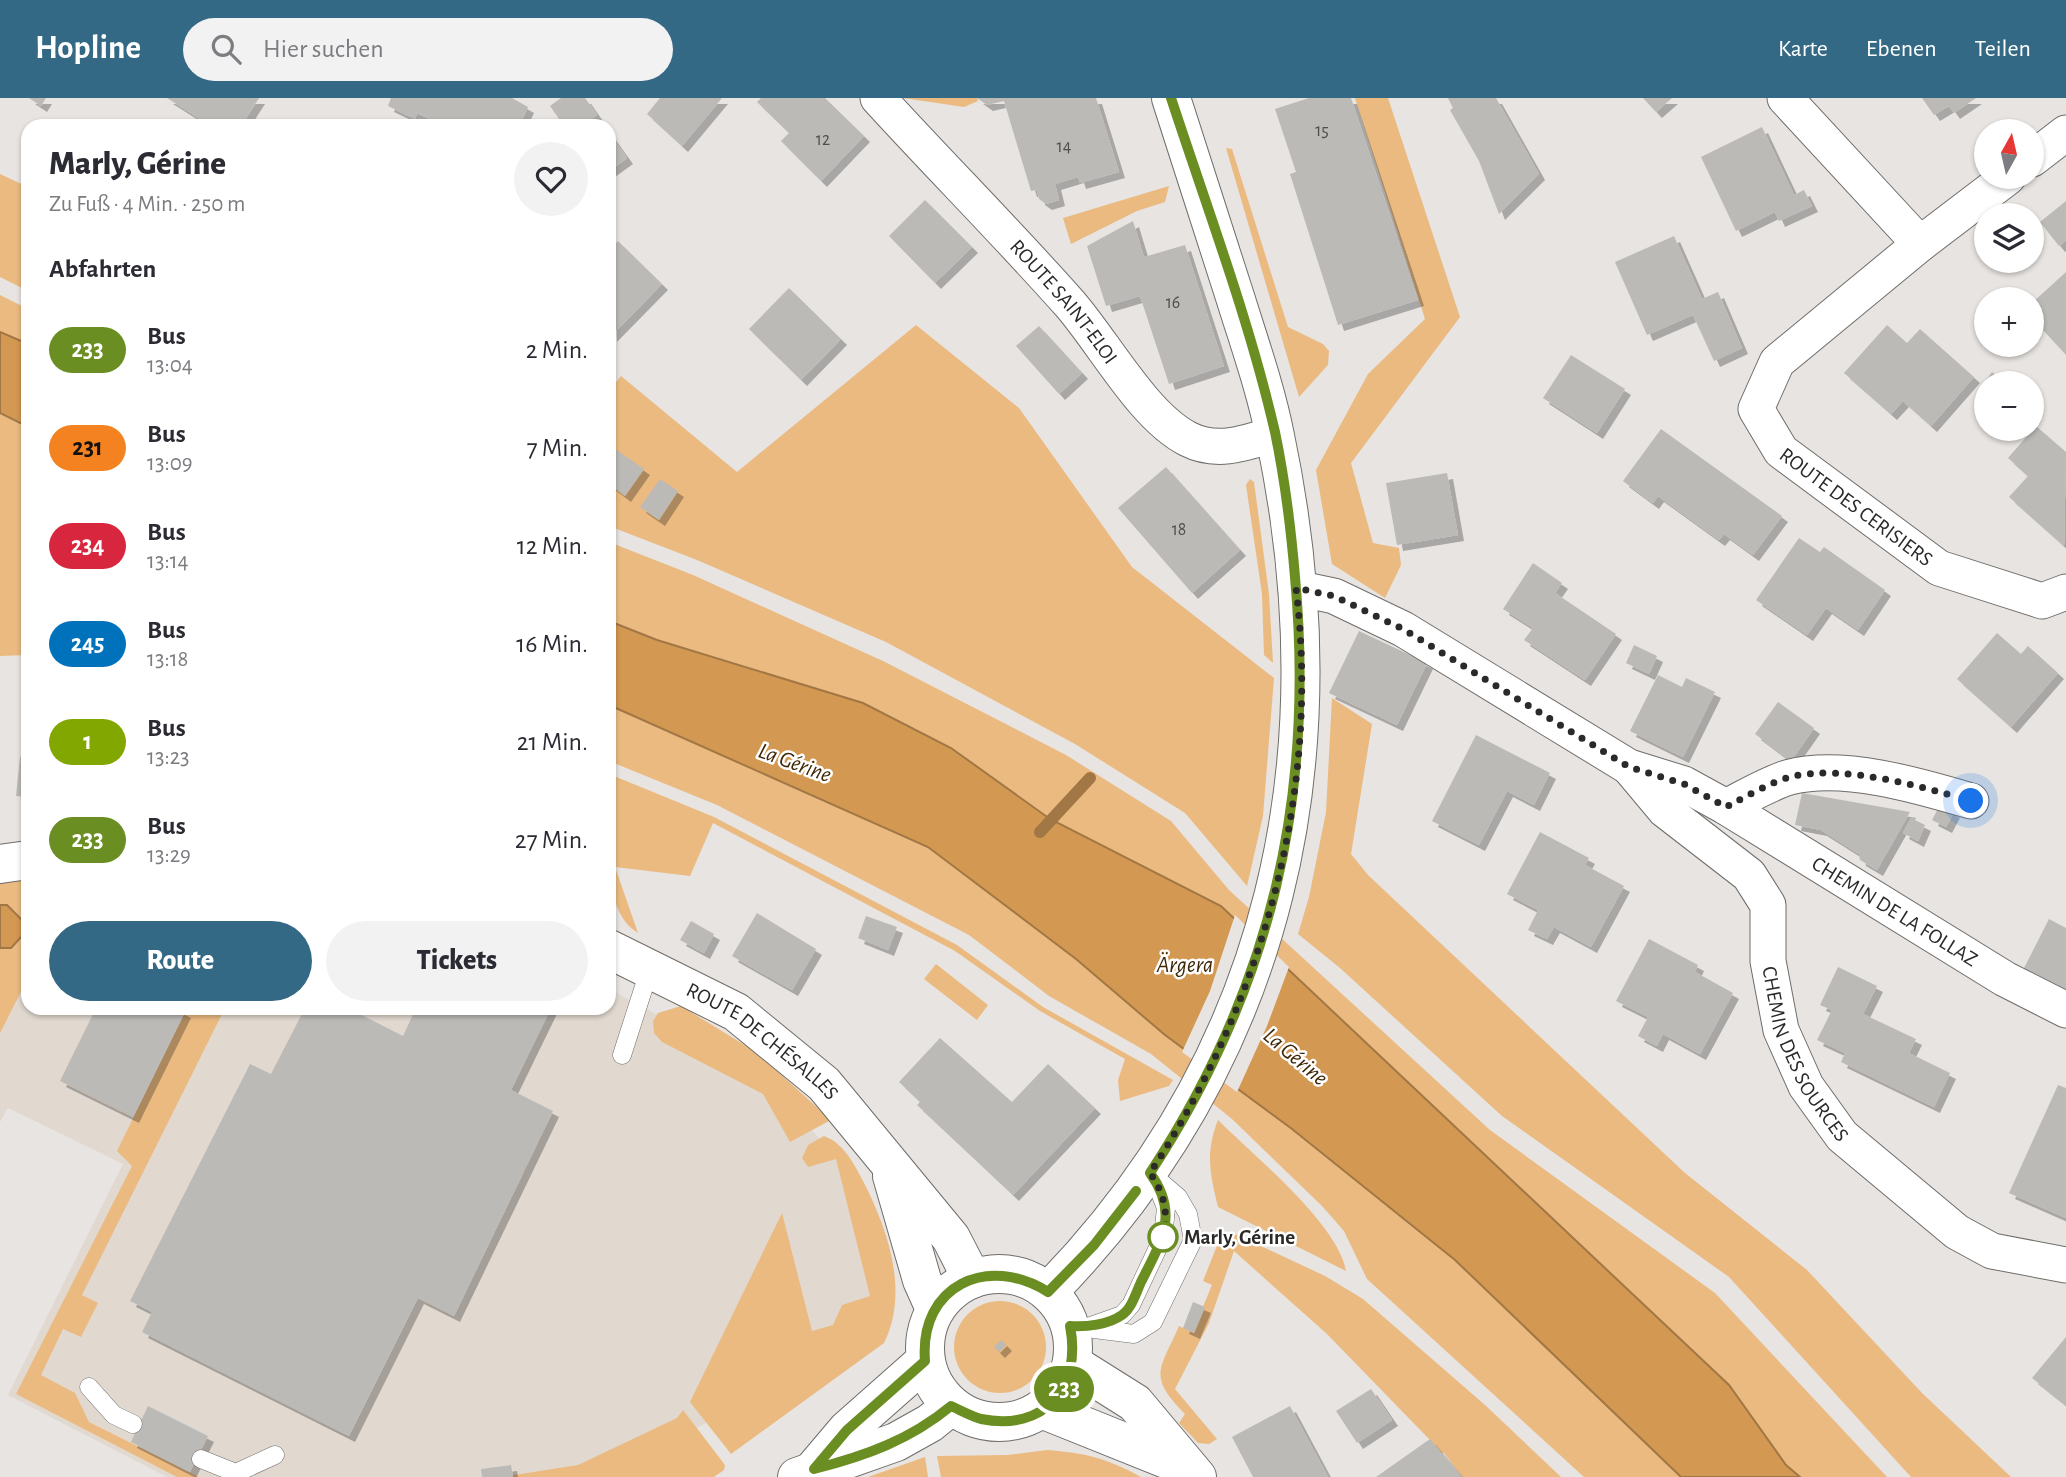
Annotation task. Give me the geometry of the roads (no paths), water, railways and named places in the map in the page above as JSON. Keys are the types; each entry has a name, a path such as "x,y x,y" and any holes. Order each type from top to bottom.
{"main road":[{"path":"1048,1292 1094,1245 1150,1173 1181,1125 1249,981 1278,887 1293,799 1302,683 1288,503 1261,380 1171,98"},
{"path":"0,864 21,861"},
{"name":"ROUTE DE CHÉSALLES","path":"616,952 736,1012 824,1084 951,1238 972,1279"},
{"name":"ROUTE DE CHÉSALLES","path":"889,1164 922,1280 935,1309"},
{"path":"1005,1273 1028,1279 1048,1292 1079,1327 1073,1364 1058,1397 1044,1410 1013,1421 980,1419 951,1406 930,1377 925,1361 927,1327 942,1299 972,1279 1005,1273"},
{"path":"806,1473 847,1430 925,1361"},
{"path":"1073,1364 1135,1403 1193,1472"},
{"path":"806,1473 863,1456 896,1442 930,1423 951,1406"},
{"path":"1044,1410 1087,1430 1171,1458 1193,1472"}],"street":[{"name":"ROUTE SAINT-ELOI","path":"878,98 1071,305 1157,416 1186,439 1206,447 1234,446 1275,434"},
{"path":"1785,98 1920,244"},
{"path":"2044,150 2066,133"},
{"name":"ROUTE DES CERISIERS","path":"1992,189 1920,244 1777,362 1756,408 1781,451 1939,568 2042,601 2066,592"},
{"name":"CHEMIN DE LA FOLLAZ","path":"1296,588 1334,596 1403,629 1629,767 1684,784 1726,807 2005,979 2066,1010"},
{"name":"CHEMIN DES SOURCES","path":"1629,767 1665,810 1749,875 1768,905 1768,961 1781,1030 1806,1086 1842,1136 1957,1232 1992,1251 2066,1265"},
{"path":"1726,807 1788,778 1812,773 1842,774 1933,789 1971,801"}],"lane":[{"path":"622,1055 650,968"},
{"path":"1079,1327 1135,1334 1153,1322 1193,1240 1188,1214 1178,1197 1150,1173"},
{"path":"1079,1327 1122,1315 1131,1305 1163,1237 1166,1223 1163,1195 1150,1173"},
{"path":"89,1387 114,1415 133,1424"},
{"path":"201,1459 236,1473 275,1455"}],"water":[{"path":"0,332 21,341 21,424 0,413"},
{"name":"Ärgera","path":"616,624 657,640 863,703 951,748 1050,819 1221,906 1729,1385 1786,1465 1800,1477 1681,1477 1455,1260 1292,1129 1165,1035 1076,959 928,847 616,708"},
{"path":"0,905 7,905 21,919 21,937 11,948 0,948"}],"waterway":[{"path":"1040,832 1090,778"}],"place":[{"name":"Marly, Gérine","path":"1163,1237"}],"water label":[{"name":"La Gérine","path":"795,762"},
{"name":"La Gérine","path":"1296,1056"}]}
